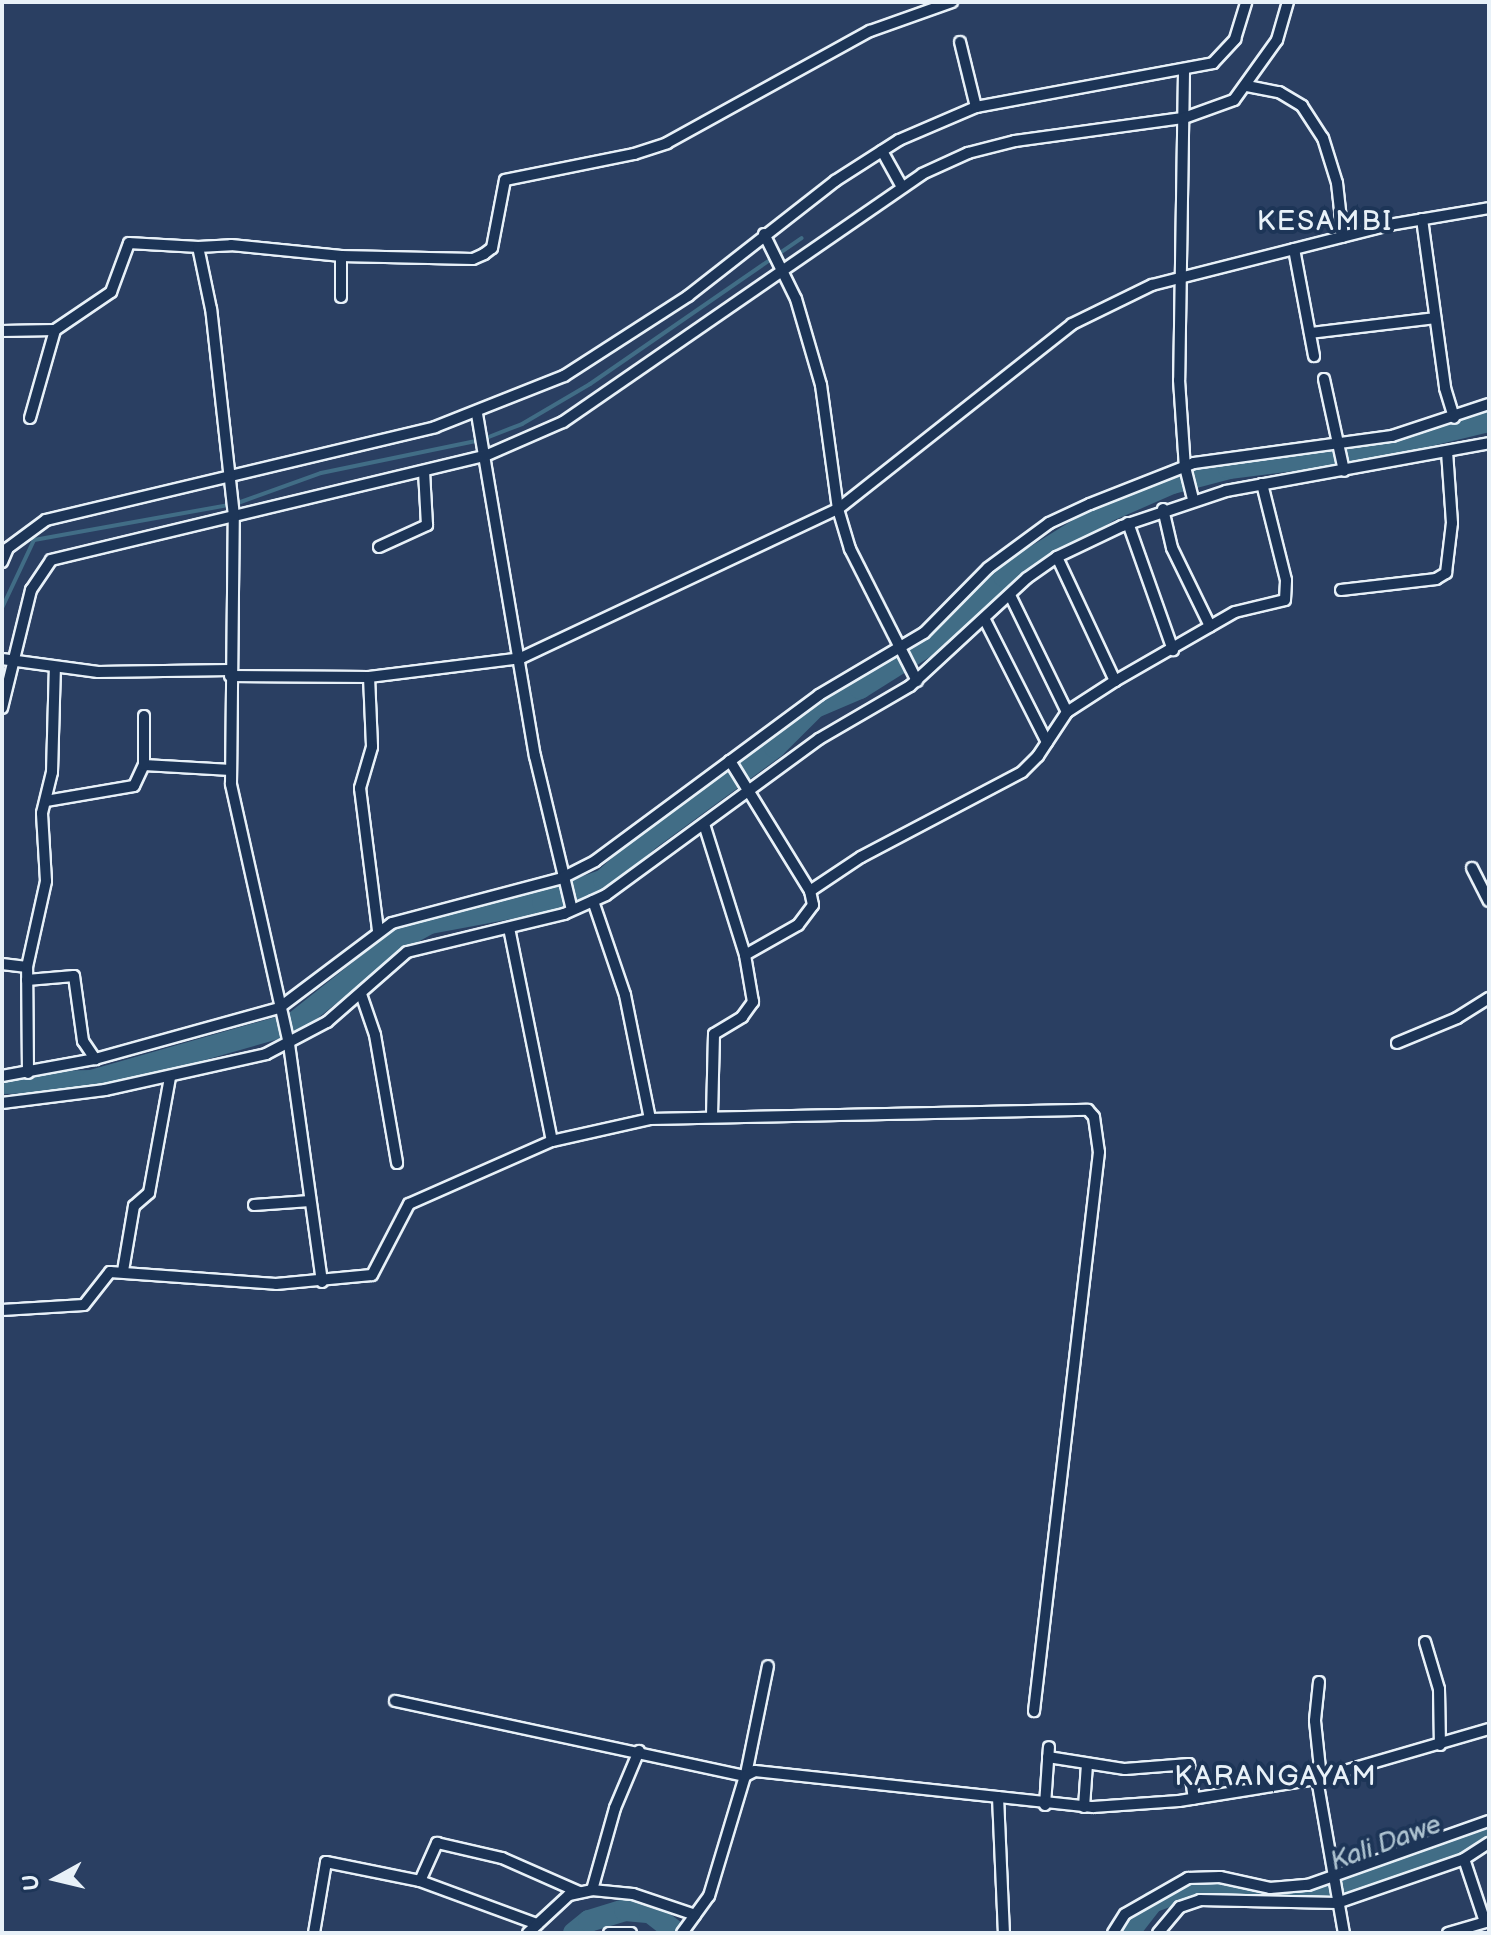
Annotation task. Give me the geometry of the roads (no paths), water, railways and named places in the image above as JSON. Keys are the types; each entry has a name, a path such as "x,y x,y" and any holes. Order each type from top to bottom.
{"street":[{"path":"2,331 55,330 111,292 129,243 198,247 231,245 341,256 473,259 492,248 505,180 667,143 870,31 952,2"},
{"path":"2,562 8,548 46,520 228,481 478,417 564,376 627,337 767,239 882,151 925,126 976,107 1184,72 1223,57 1235,39 1246,2"},
{"path":"2,708 10,660 31,590 38,573 51,560 424,471 484,453 563,422 902,187 968,153 1015,141 1184,116 1234,100 1247,86 1277,40 1288,2"},
{"path":"960,42 976,107"},
{"path":"1184,72 1178,225 1182,274 1179,380 1185,467 1192,496"},
{"path":"1247,86 1279,92 1302,106 1323,138 1337,183 1343,237"},
{"path":"882,151 902,187"},
{"path":"10,660 111,672 369,677 521,658 838,509 1072,324 1182,274 1422,219 1489,208"},
{"path":"1422,219 1435,318 1454,418"},
{"path":"767,239 784,270 821,385 838,509 861,578 914,677"},
{"path":"198,247 211,309 234,514 231,770 237,820 288,1040 322,1282"},
{"path":"1294,249 1314,356"},
{"path":"341,256 341,297"},
{"path":"1310,333 1435,318"},
{"path":"30,418 55,330"},
{"path":"1324,379 1344,468"},
{"path":"2,1076 95,1059 280,1010 378,931 563,881 732,766 830,688 899,652 924,633 988,568 1049,523 1185,467 1230,456 1340,447 1454,418 1489,404"},
{"path":"478,417 563,881 572,907"},
{"path":"2,1103 170,1078 288,1040 327,1022 407,952 509,928 593,901 819,739 914,677 1057,557 1128,523 1192,496 1489,443"},
{"path":"1341,590 1436,579 1446,573 1452,523 1447,451"},
{"path":"379,547 427,525 424,471"},
{"path":"810,891 861,857 1022,772 1067,712 1115,681 1235,612 1287,597 1262,484"},
{"path":"1163,509 1172,548 1210,626"},
{"path":"1128,523 1173,650"},
{"path":"1057,557 1115,681"},
{"path":"1010,595 1067,712"},
{"path":"985,620 1047,742"},
{"path":"28,1073 27,967 46,881 41,830 52,772 55,667"},
{"path":"369,677 372,747 360,788 378,931"},
{"path":"46,801 127,790 139,782 144,765 144,716"},
{"path":"144,765 231,770"},
{"path":"732,766 810,891 808,917 745,955"},
{"path":"704,824 745,955 753,1002 742,1017 714,1034 712,1116"},
{"path":"1472,868 1489,901"},
{"path":"593,901 625,995 650,1119"},
{"path":"509,928 552,1141"},
{"path":"2,964 27,967"},
{"path":"27,980 74,976 83,1041 95,1059"},
{"path":"361,994 375,1035 397,1163"},
{"path":"1397,1043 1457,1018 1489,998"},
{"path":"123,1271 134,1206 149,1193 170,1078"},
{"path":"2,1310 76,1308 92,1296 103,1276 123,1271 322,1282 378,1271 409,1204 552,1141 650,1119 1078,1109 1094,1117 1099,1152 1034,1711"},
{"path":"254,1205 310,1201"},
{"path":"1425,1642 1439,1689 1440,1745"},
{"path":"688,1925 709,1896 746,1775 768,1666"},
{"path":"1319,1682 1315,1721 1319,1779 1332,1883 1344,1933"},
{"path":"395,1701 746,1775 785,1772 1045,1805 1084,1807 1194,1799 1319,1779 1489,1729"},
{"path":"592,1890 615,1808 639,1751"},
{"path":"1045,1805 1049,1752 1087,1764 1125,1769 1189,1764 1194,1799"},
{"path":"1084,1807 1087,1764"},
{"path":"998,1797 1004,1933"},
{"path":"1113,1933 1125,1914 1188,1878 1220,1877 1270,1888 1332,1883 1489,1821"},
{"path":"420,1881 433,1848 444,1842 502,1858 579,1892"},
{"path":"1158,1933 1180,1907 1200,1900 1336,1902 1464,1859 1489,1843"},
{"path":"1448,1933 1487,1921 1464,1859"},
{"path":"314,1933 326,1862 420,1881 537,1924"},
{"path":"528,1933 557,1904 579,1892 592,1890 633,1894 699,1933"},
{"path":"609,1933 631,1933"}],"waterway":[{"path":"2,608 34,540 235,504 321,473 481,440 522,424 590,384 802,238"},
{"path":"2,1083 91,1081 294,1023 397,941 430,923 543,902 604,880 647,841 775,747 815,707 860,688 925,647 1004,576 1108,511 1172,483 1229,468 1360,452 1489,421"},
{"name":"Kali Dawe","path":"1128,1933 1152,1902 1183,1891 1213,1884 1300,1897 1337,1894 1489,1836"},
{"name":"Kali Dawe","path":"574,1933 589,1921 625,1910 650,1912 677,1933"}],"district":[{"name":"KESAMBI","path":"1325,222"},
{"name":"KARANGAYAM","path":"1276,1777"}]}
